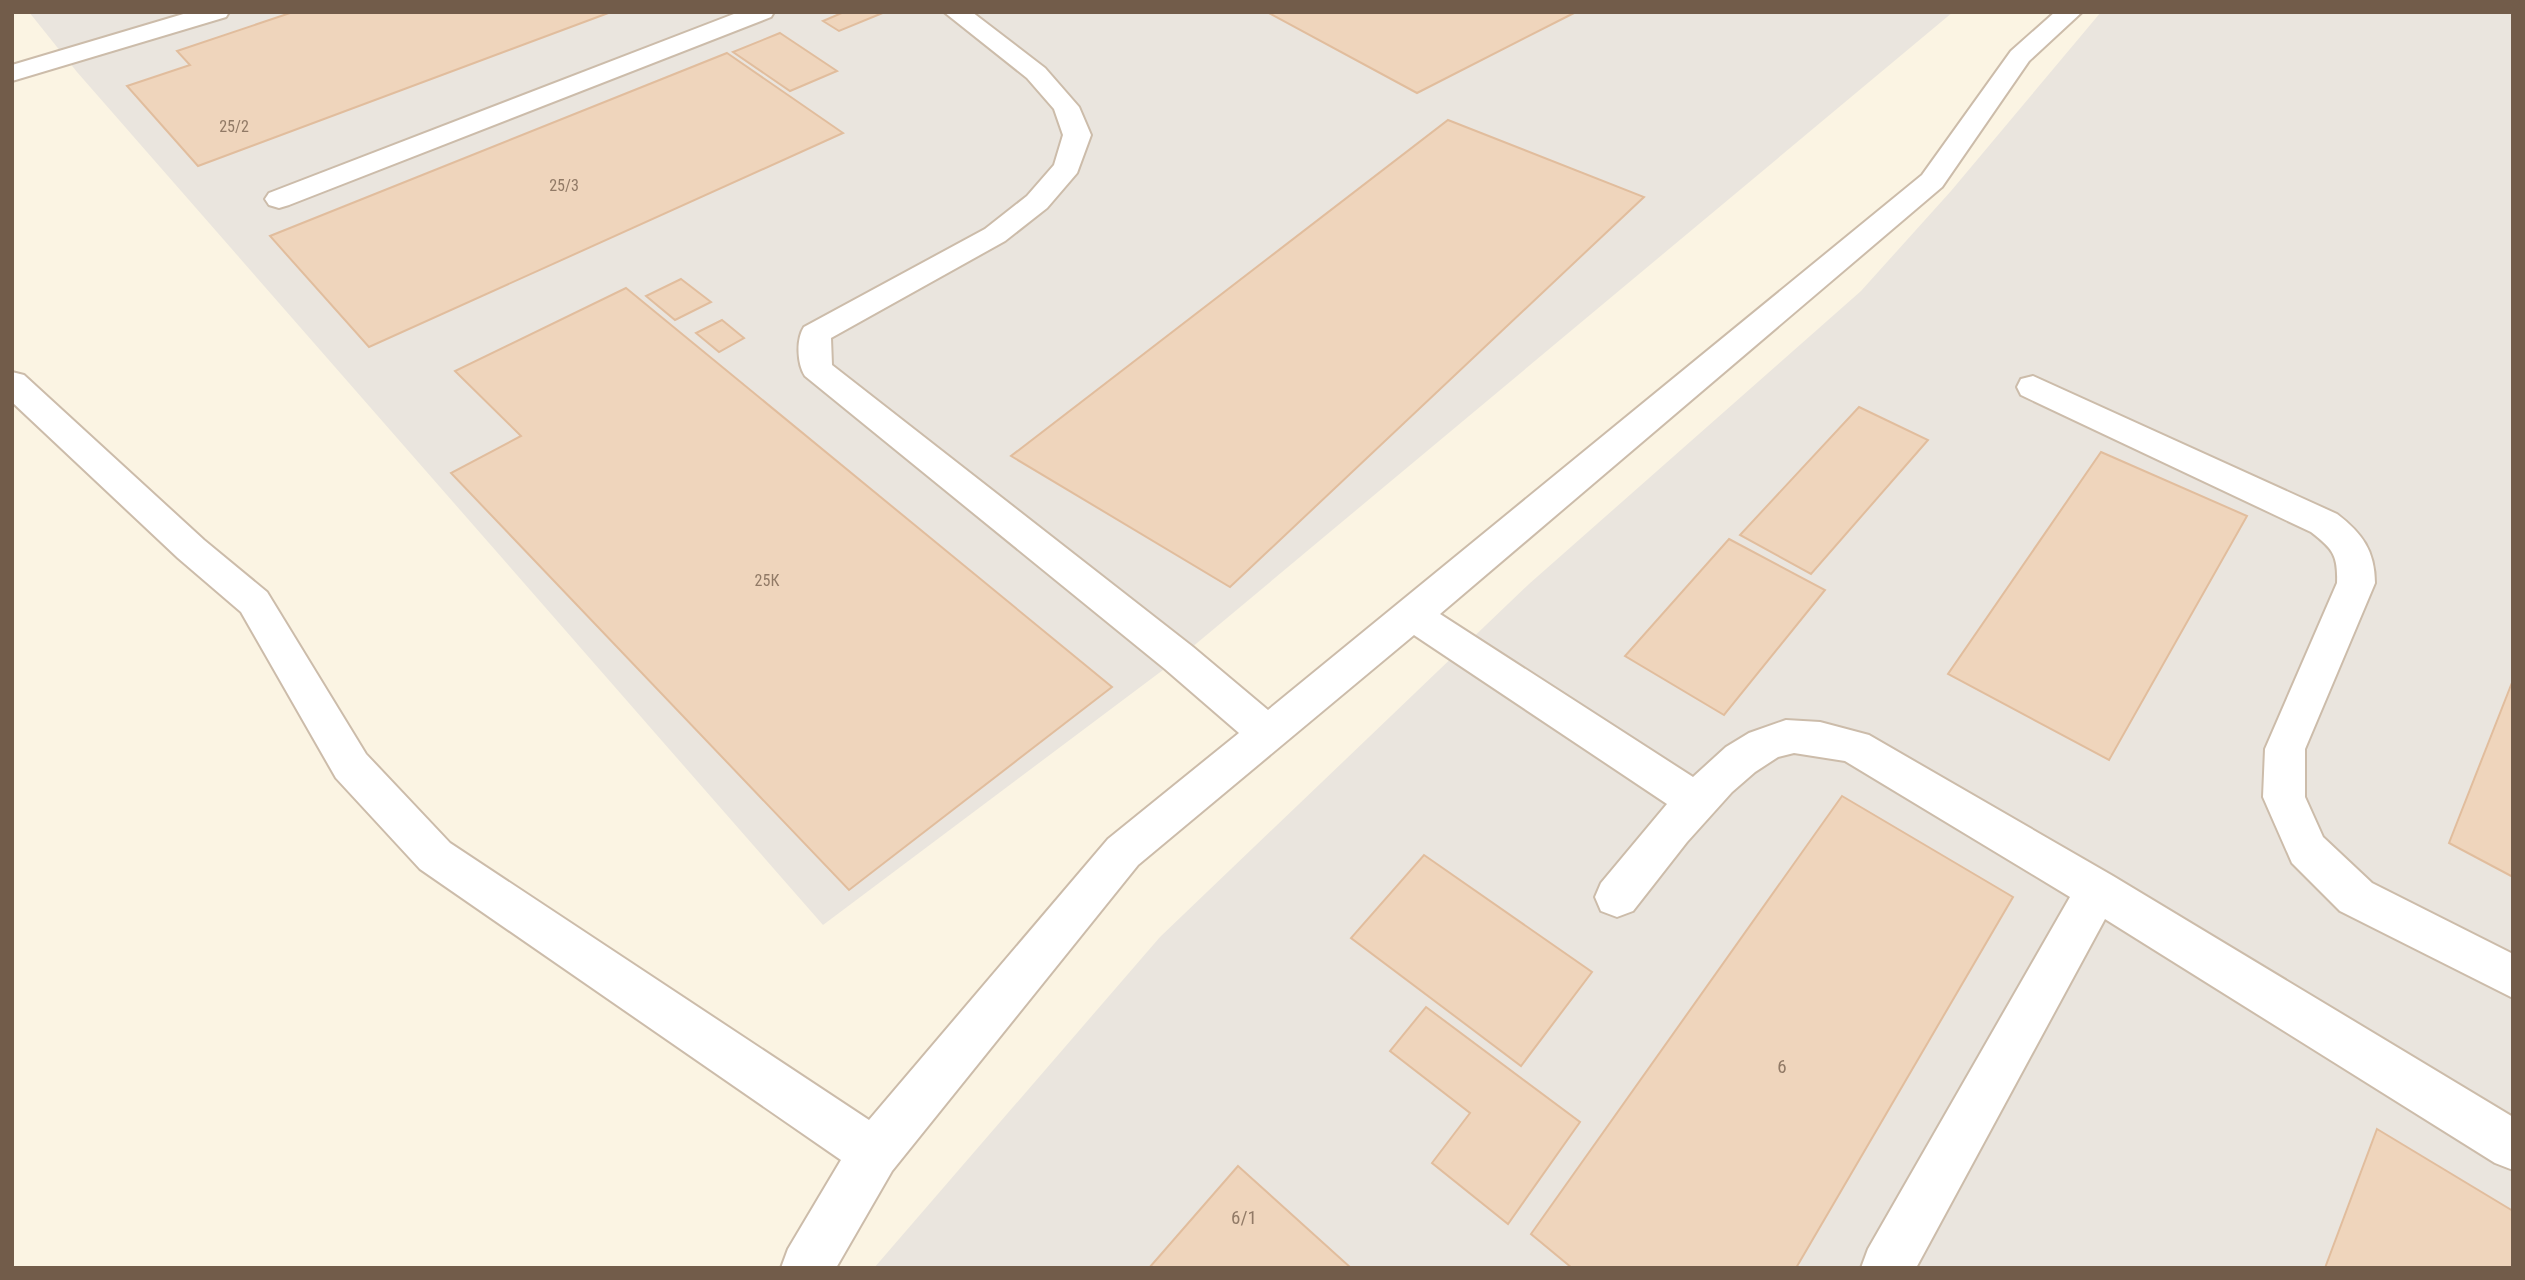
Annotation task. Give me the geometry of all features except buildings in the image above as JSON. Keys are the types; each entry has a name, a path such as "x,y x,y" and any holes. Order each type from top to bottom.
{"lane":[{"path":"12,73 217,12"},
{"path":"279,199 762,12"},
{"path":"956,12 1036,73 1066,107 1077,135 1068,167 1037,202 995,235 816,334 816,369 1179,658 1268,734"},
{"path":"807,1268 874,1153 1124,852 1413,615 1932,181 2020,56 2070,12"},
{"path":"12,383 191,549 254,602 351,766 435,856 874,1153"},
{"path":"2033,387 2324,523 2348,542 2358,562 2356,583 2285,749 2284,797 2307,850 2356,897 2513,977"},
{"path":"1413,615 1696,801"},
{"path":"1617,897 1696,801 1758,746 1787,737 1832,741 1855,747 2097,890 2513,1144"},
{"path":"1887,1268 2097,890"}],"shaded area":[{"path":"29,12 1953,12 1179,658 823,925 77,72"},
{"path":"2101,12 2513,12 2513,1268 874,1268 1160,937 1529,584 1861,291 1951,191"}]}
